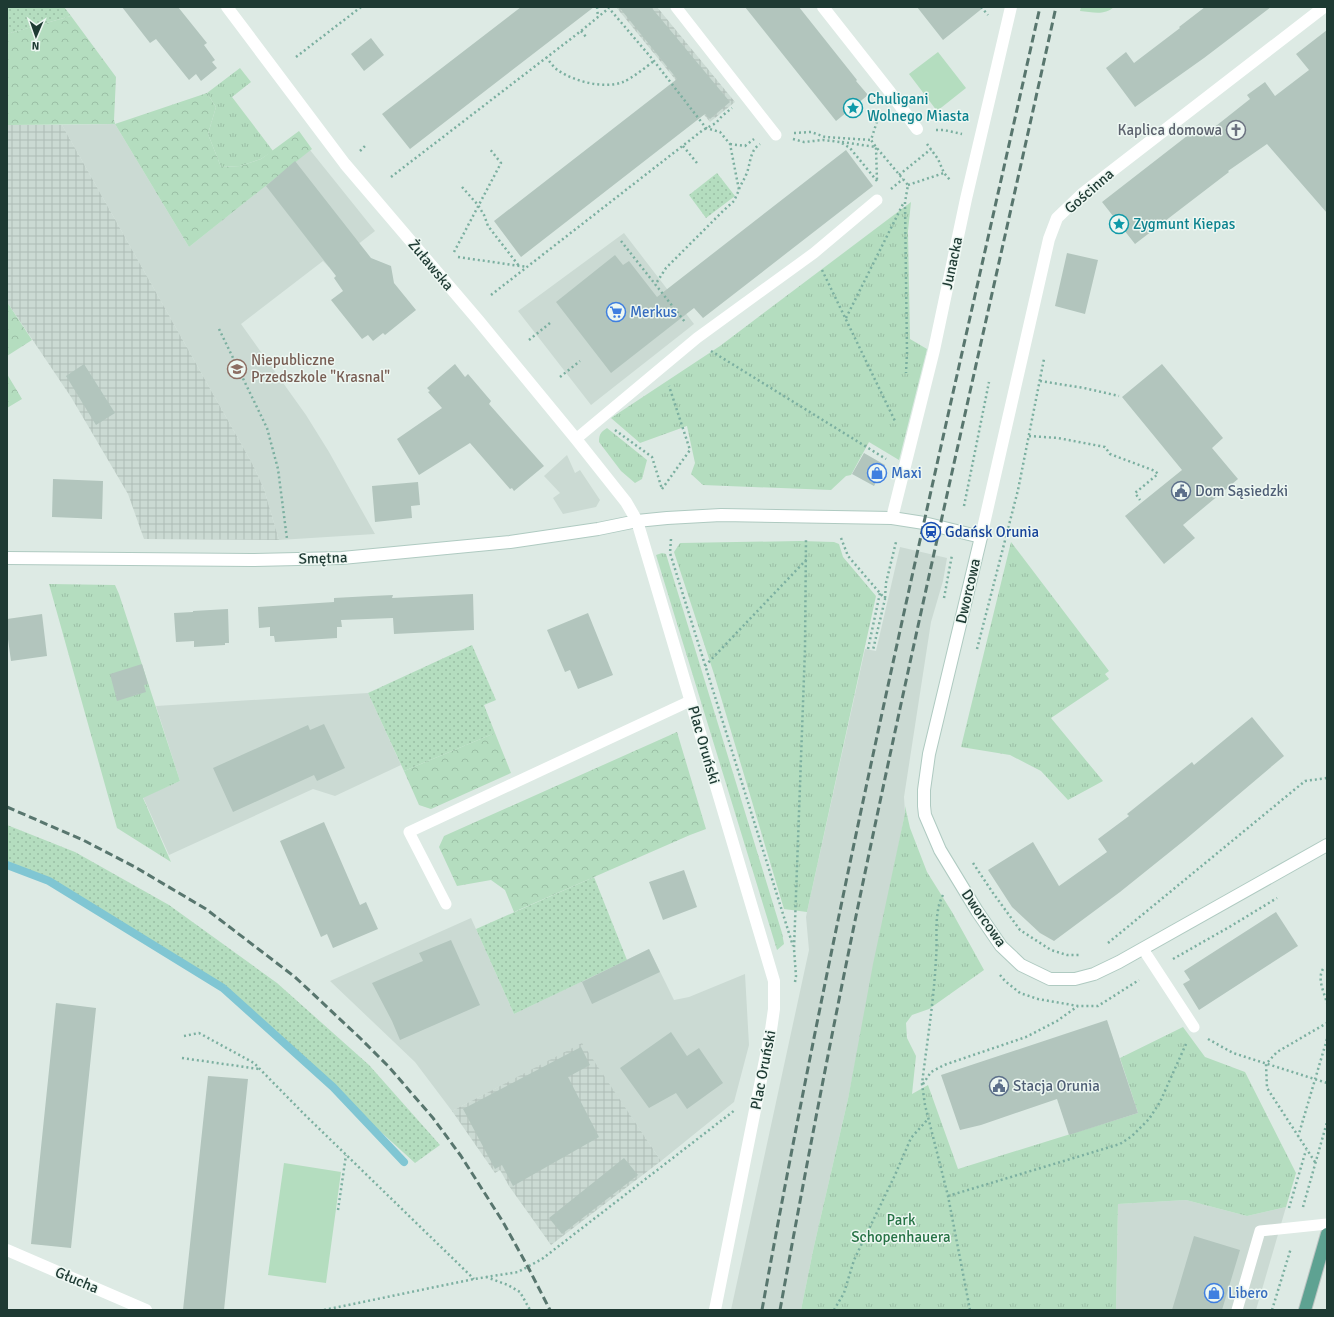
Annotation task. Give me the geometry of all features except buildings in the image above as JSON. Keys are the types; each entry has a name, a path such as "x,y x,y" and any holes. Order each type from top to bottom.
{"main road":[{"path":"1305,1310 1327,1234"}],"street":[{"name":"Żuławska","path":"227,7 345,164 478,320 576,439 626,502 637,520"},
{"path":"822,7 890,92 917,129"},
{"name":"Junacka","path":"892,518 934,350 980,139 1011,7"},
{"name":"Gościnna","path":"981,537 1049,239 1057,218 1082,194 1324,7"},
{"path":"637,520 721,516 892,518 981,537"},
{"name":"Smętna","path":"7,558 243,560 342,558 510,542 598,529 637,520"},
{"name":"Plac Oruński","path":"637,520 774,981 774,1009 759,1092 715,1310"},
{"name":"Dworcowa","path":"981,537 929,754 924,790 924,806 925,815 940,850 977,911 1001,946 1021,965 1050,979 1075,979 1094,974 1143,949 1327,845"},
{"name":"Głucha","path":"7,1250 146,1310"}],"lane":[{"path":"676,7 776,135"},
{"path":"576,439 697,338 814,254 877,200"},
{"path":"446,904 409,832 690,701"},
{"path":"1143,949 1194,1027"},
{"path":"1237,1310 1260,1231 1327,1224"}],"path":[{"path":"296,57 361,7"},
{"path":"597,7 598,17"},
{"path":"981,7 988,15"},
{"path":"391,177 581,31 608,8 654,61 706,128 720,132 730,144 739,190 734,201 681,252 666,268 655,285"},
{"path":"581,31 587,38"},
{"path":"546,57 558,70 571,77 592,83 609,85 624,82 654,61"},
{"path":"871,140 881,111"},
{"path":"491,295 706,128 716,123 722,116"},
{"path":"917,129 944,130 980,139"},
{"path":"776,135 804,142 823,140 876,147"},
{"path":"850,138 871,140 908,185 905,202 906,379"},
{"path":"840,142 850,148 877,181"},
{"path":"730,144 745,146"},
{"path":"683,146 696,163"},
{"path":"876,147 877,200"},
{"path":"454,252 501,163 489,148"},
{"path":"899,175 931,149"},
{"path":"908,185 944,173"},
{"path":"900,182 903,179"},
{"path":"462,188 478,205 488,226 520,266"},
{"path":"846,318 905,202"},
{"path":"621,241 697,338 711,351 904,470"},
{"path":"814,254 909,448"},
{"path":"458,257 528,267"},
{"path":"529,340 550,323"},
{"path":"219,329 268,428 278,469 287,539"},
{"path":"976,651 1018,490 1040,381 1044,353"},
{"path":"560,377 580,361"},
{"path":"600,419 652,457 662,490 690,450 662,367"},
{"path":"1040,381 1084,388 1119,396"},
{"path":"964,506 989,382"},
{"path":"894,420 897,413"},
{"path":"1029,436 1058,438 1105,447 1110,454 1155,471 1158,474 1135,493 1140,500"},
{"path":"794,988 796,976 794,949 807,559 806,538"},
{"path":"841,538 848,556 885,599"},
{"path":"671,540 670,553 794,949"},
{"path":"873,650 885,599 886,583 896,542"},
{"path":"943,601 952,556"},
{"path":"705,666 807,559"},
{"path":"868,649 880,593"},
{"path":"1106,945 1305,781 1327,778"},
{"path":"972,861 1020,930 1051,950 1067,955 1084,955"},
{"path":"946,889 940,901 937,921 936,965 922,1084 924,1105 948,1196 970,1310"},
{"path":"996,970 1005,981 1020,993 1038,1000 1078,1006 1098,1006 1156,969 1281,896"},
{"path":"1323,969 1320,980 1327,1003"},
{"path":"922,1084 931,1072 944,1064 1026,1037 1057,1021 1078,1006"},
{"path":"1327,1023 1277,1052 1266,1064 1267,1088 1315,1163 1327,1122"},
{"path":"948,1196 1120,1144 1132,1136 1149,1119 1160,1102 1194,1027 1208,1039 1233,1053 1327,1083"},
{"path":"184,1036 199,1033 254,1063 474,1279"},
{"path":"1298,1138 1327,1039"},
{"path":"182,1058 260,1069"},
{"path":"324,1310 474,1279 518,1272 542,1258 759,1092"},
{"path":"834,1310 844,1293 854,1260 911,1138 928,1118"},
{"path":"1284,1228 1306,1150"},
{"path":"338,1210 346,1155"},
{"path":"486,1277 508,1285 520,1292 530,1310"}],"shaded area":[{"path":"616,7 657,7 735,102 710,122"},
{"name":"Niepubliczne Przedszkole \"Krasnal\"","path":"115,124 189,247 310,150 375,231 329,267 323,261 241,324 306,415 329,452 375,534 279,540 264,489 253,465 62,125"},
{"path":"7,125 62,125 253,465 264,489 279,540 144,539 128,494 71,397 7,302"},
{"path":"624,233 694,324 591,405 518,311"},
{"path":"567,455 575,473 580,470 600,500 596,507 563,514 553,498 560,493 544,476"},
{"path":"900,547 947,558 943,581 931,622 904,797 905,813 848,1099 814,1246 801,1310 731,1310 809,950 806,917 865,649 876,651"},
{"path":"368,693 401,765 335,796 313,789 169,855 143,797 180,781 156,706"},
{"path":"471,918 514,1014 649,949 674,1000 689,997 745,974 749,1045 734,1102 661,1161 582,1044 452,1111 415,1062 330,981"},
{"path":"582,1043 661,1161 551,1245 509,1186 500,1170 495,1173 452,1111"},
{"path":"1186,1200 1247,1216 1286,1207 1256,1310 1116,1310 1118,1204"}],"green space":[{"path":"7,7 64,7 71,16 7,34"},
{"path":"1081,7 1114,7 1106,12 1098,13 1080,11"},
{"path":"71,16 116,77 115,124 7,125 7,34"},
{"path":"938,52 966,88 937,111 909,74"},
{"path":"240,68 251,82 232,97 273,151 261,159 240,166 221,167 208,134 216,107 207,93"},
{"path":"207,93 216,107 208,134 221,167 240,166 261,159 299,131 312,149 189,247 115,124"},
{"path":"717,173 735,196 706,218 689,195"},
{"path":"911,202 908,231 910,339 927,349 899,460 869,442 851,475 846,476 831,490 703,485 691,474 695,463 687,426 640,443 611,418 720,346"},
{"path":"7,302 32,340 7,356"},
{"path":"7,374 22,399 7,408"},
{"path":"607,428 647,460 642,479 635,483 621,471 599,442 599,437"},
{"path":"800,541 834,542 839,544 843,557 876,596 807,912 784,909 714,674 674,552 680,543"},
{"path":"1011,542 1109,671 1105,674 1109,679 1051,718 1103,781 1068,800 1041,771 1010,755 961,747"},
{"path":"662,553 666,554 782,933 784,944 777,950 656,555"},
{"path":"49,584 115,585 119,594 180,781 143,798 171,862 117,828"},
{"path":"472,645 496,700 484,705 495,733 404,771 368,693"},
{"path":"677,732 706,829 514,912 505,890 491,880 457,886 439,847 444,836"},
{"path":"495,733 511,773 431,809 419,805 404,771"},
{"name":"Park Schopenhauera","path":"905,806 910,828 927,872 952,912 984,970 929,1009 912,1015 906,1023 907,1038 916,1056 912,1094 928,1085 958,1169 1138,1113 1120,1058 1183,1027 1205,1057 1245,1072 1296,1173 1286,1207 1247,1216 1186,1200 1118,1204 1116,1310 801,1310 814,1246 848,1099 873,964 905,813"},
{"path":"7,825 75,852 169,905 277,983 369,1065 440,1145 415,1163 223,988 49,881 7,865"},
{"path":"594,877 627,960 514,1014 476,929"},
{"path":"284,1163 341,1172 326,1283 268,1275"}],"waterway":[{"path":"7,865 49,881 223,988 333,1087 404,1162"}],"railway":[{"path":"762,1310 825,983 859,820 930,494 1040,7"},
{"path":"780,1310 826,1063 880,802 929,575 1056,7"},
{"path":"7,807 83,840 135,867 206,909 295,977 389,1067 433,1118 461,1156 503,1222 550,1310"}],"place":[{"name":"Chuligani Wolnego Miasta","path":"853,108"},
{"name":"Kaplica domowa","path":"1236,130"},
{"name":"Zygmunt Kiepas","path":"1119,224"},
{"name":"Merkus","path":"616,312"},
{"name":"Niepubliczne Przedszkole \"Krasnal\"","path":"237,369"},
{"name":"Maxi","path":"877,473"},
{"name":"Dom Sąsiedzki","path":"1181,491"},
{"name":"Gdańsk Orunia","path":"931,532"},
{"name":"Stacja Orunia","path":"999,1086"},
{"name":"Libero","path":"1214,1293"}]}
